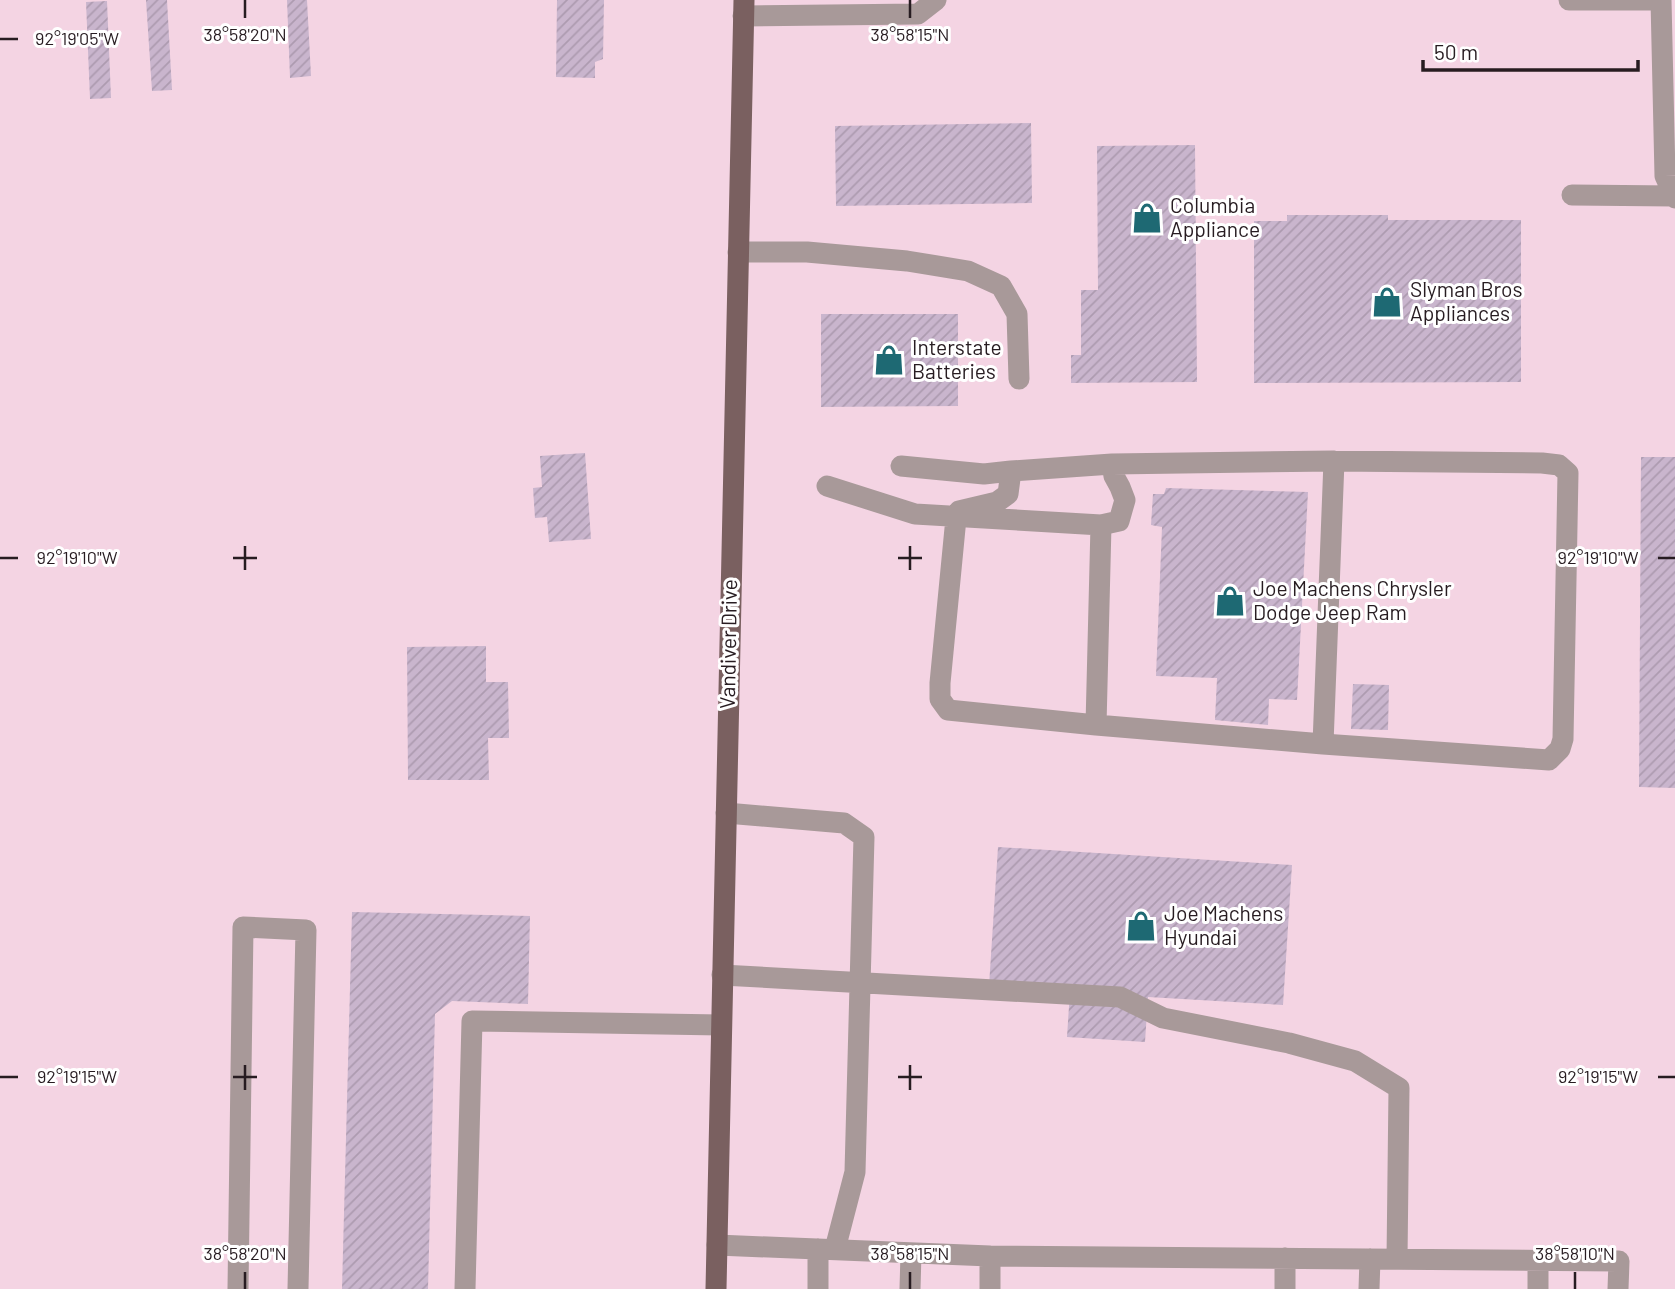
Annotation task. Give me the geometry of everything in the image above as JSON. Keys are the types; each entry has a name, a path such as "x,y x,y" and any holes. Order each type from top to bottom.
{"main road":[{"name":"Vandiver Drive","path":"716,1289 744,8"}],"street":[{"path":"744,8 918,14 936,0"},
{"path":"1569,0 1661,0 1665,176 1675,197 1572,195"},
{"path":"738,252 807,252 907,261 968,271 1001,286 1017,314 1019,379"},
{"path":"1323,744 1334,461"},
{"path":"901,466 984,474 1011,471 1112,464 1334,461 1559,465 1569,473 1563,739 1560,749 1549,760 1323,744 948,710 940,699 940,683 956,517 959,511 997,502 1008,494 1011,471"},
{"path":"827,486 915,514 1101,525 1119,521 1125,500 1114,476 1112,464"},
{"path":"1096,725 1101,525"},
{"path":"726,813 844,822 864,837 855,1172 827,1249 818,1289"},
{"path":"239,1289 243,927 306,930 298,1289"},
{"path":"722,975 1120,997 1163,1018 1289,1044 1355,1061 1399,1088 1396,1259"},
{"path":"465,1289 472,1021 721,1025"},
{"path":"717,1245 990,1256 1619,1261 1619,1289"},
{"path":"911,1253 911,1289"},
{"path":"990,1256 990,1289"},
{"path":"1285,1289 1286,1258"},
{"path":"1369,1289 1370,1259"},
{"path":"1538,1260 1538,1289"}],"building":[{"path":"146,0 167,0 172,90 152,91"},
{"path":"287,0 307,0 311,76 290,78"},
{"path":"557,0 604,0 603,59 595,62 595,78 556,77"},
{"path":"107,1 111,98 90,99 86,2"},
{"path":"1031,123 1032,203 836,206 835,126"},
{"name":"Columbia Appliance","path":"1195,145 1197,382 1071,383 1071,355 1081,355 1081,290 1098,290 1097,146"},
{"name":"Slyman Bros Appliances","path":"1287,215 1388,215 1388,220 1521,220 1521,382 1254,383 1254,221 1287,221"},
{"name":"Interstate Batteries","path":"821,314 958,314 958,406 821,407"},
{"path":"585,453 591,539 549,542 547,517 535,518 533,488 542,487 540,456"},
{"path":"1641,457 1675,457 1675,788 1639,787"},
{"name":"Joe Machens Chrysler Dodge Jeep Ram","path":"1166,488 1308,492 1297,700 1269,699 1268,725 1215,720 1217,678 1156,676 1162,527 1151,525 1153,494 1164,494"},
{"path":"486,646 486,682 508,682 509,738 488,738 489,780 408,780 407,647"},
{"path":"1353,684 1389,685 1388,730 1351,729"},
{"name":"Joe Machens Hyundai","path":"998,847 1292,865 1283,1005 1148,997 1145,1042 1067,1037 1070,991 989,986"},
{"path":"352,912 530,916 528,1004 452,1001 435,1014 428,1289 342,1289"}],"place":[{"name":"Columbia Appliance","path":"1147,218"},
{"name":"Slyman Bros Appliances","path":"1387,302"},
{"name":"Interstate Batteries","path":"889,360"},
{"name":"Joe Machens Chrysler Dodge Jeep Ram","path":"1230,601"},
{"name":"Joe Machens Hyundai","path":"1141,926"}]}
